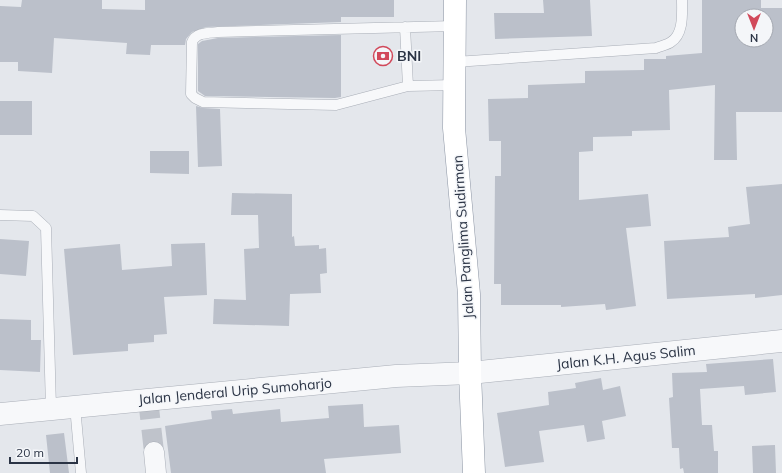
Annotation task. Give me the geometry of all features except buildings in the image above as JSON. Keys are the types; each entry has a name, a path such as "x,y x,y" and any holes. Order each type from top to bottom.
{"highway":[{"name":"Jalan Panglima Sudirman","path":"455,0 454,128 469,294 470,373 474,473"}],"street":[{"name":"Jalan K.H. Agus Salim","path":"470,373 782,341"},
{"name":"Jalan Jenderal Urip Sumoharjo","path":"0,414 396,376 470,373"},
{"path":"154,452 156,473"}],"lane":[{"path":"455,62 656,48 671,42 676,37 682,19 682,0"},
{"path":"455,26 218,32 199,34 192,42 191,94 203,102 336,105 408,86 455,85"},
{"path":"405,27 408,86"},
{"path":"0,215 33,216 46,228 51,408"},
{"path":"75,406 81,473"}],"tunnel":[{"path":"148,399 154,452"}],"place":[{"name":"BNI","path":"383,56"}]}
